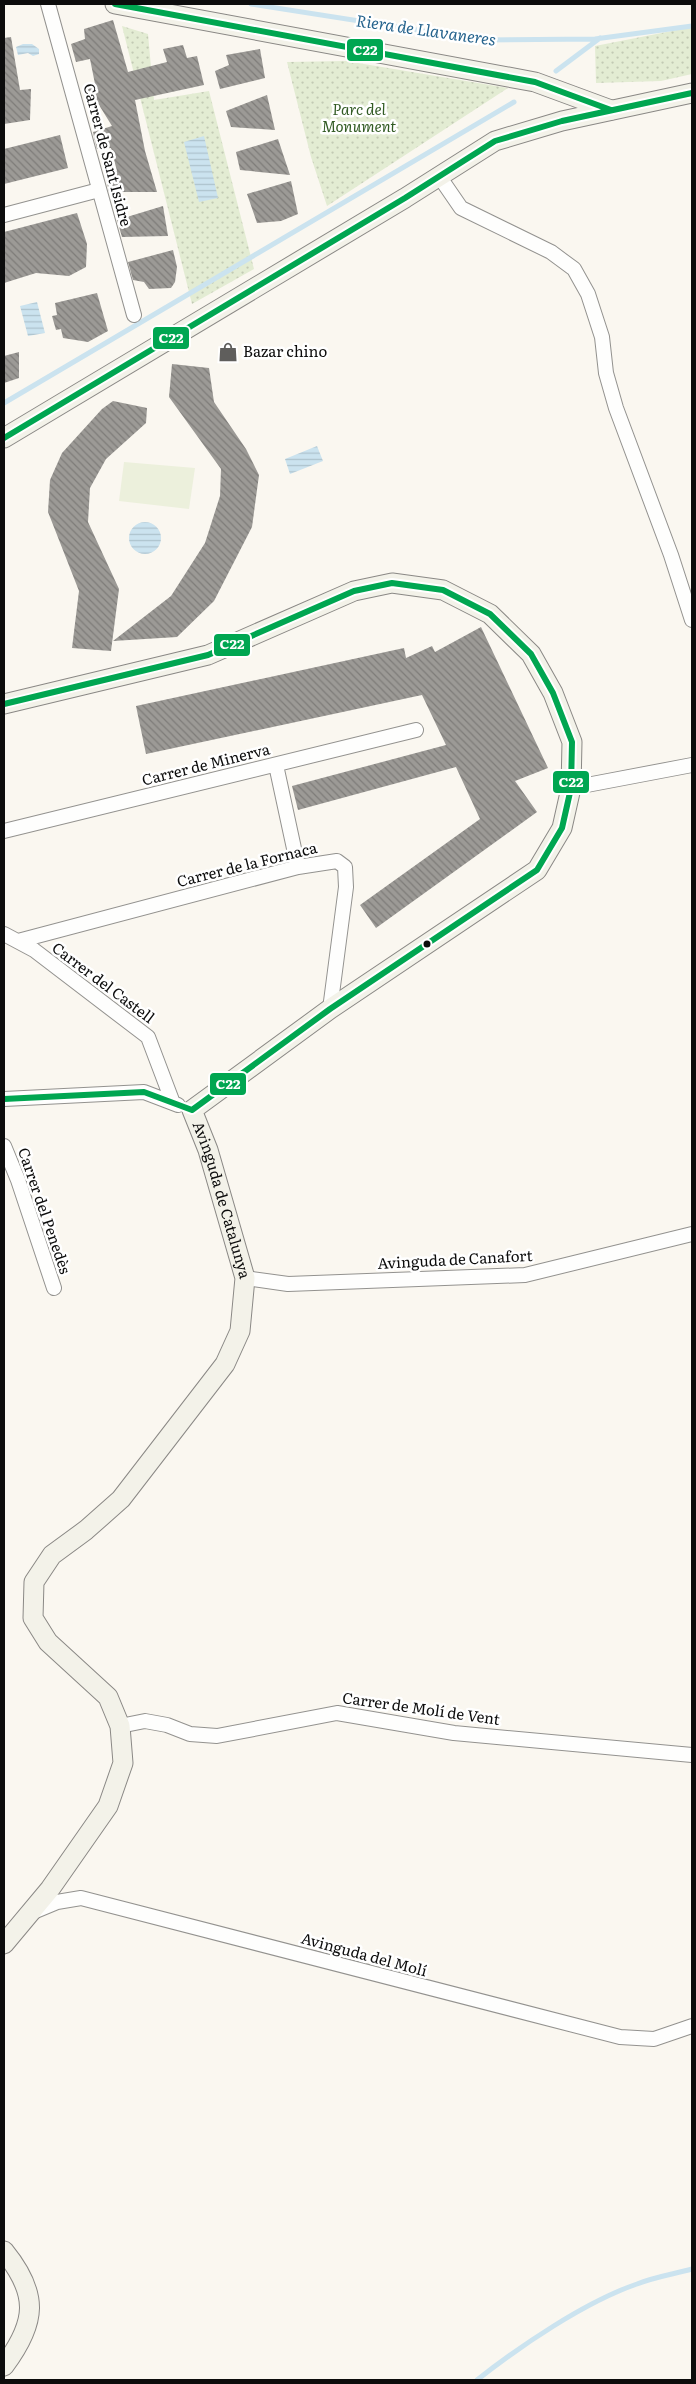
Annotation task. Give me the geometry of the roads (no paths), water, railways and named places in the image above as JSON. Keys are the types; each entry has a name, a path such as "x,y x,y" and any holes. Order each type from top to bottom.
{"street":[{"name":"Carrer de Sant Isidre","path":"48,4 134,315"},
{"path":"115,4 535,82 611,110"},
{"path":"4,438 495,141 562,121 692,93"},
{"path":"440,176 461,208 551,252 574,269 588,294 602,337 606,373 616,408 671,555 692,620"},
{"path":"4,216 100,190"},
{"name":"Avinguda de Catalunya","path":"4,704 208,655 354,591 392,582 443,590 490,614 531,654 553,693 572,742 571,788 562,828 537,870 330,1009 192,1110 208,1150 245,1278 240,1331 225,1364 121,1499 86,1530 52,1555 34,1582 33,1618 48,1642 108,1697 120,1726 124,1763 108,1806 50,1889 4,1944"},
{"name":"Carrer de Minerva","path":"4,831 416,730"},
{"path":"571,788 692,764"},
{"path":"276,765 298,867"},
{"name":"Carrer de la Fornaca","path":"18,941 298,867 337,861 344,867 346,887 330,1009"},
{"name":"Carrer del Castell","path":"4,934 34,950 148,1036 173,1103"},
{"path":"4,1099 144,1092 192,1110"},
{"name":"Carrer del Penedès","path":"4,1146 18,1180 54,1288"},
{"name":"Avinguda de Canafort","path":"245,1278 288,1284 525,1275 692,1234"},
{"name":"Carrer de Molí de Vent","path":"120,1726 145,1721 167,1725 190,1734 217,1736 337,1713 454,1733 692,1755"},
{"name":"Avinguda del Molí","path":"29,1914 43,1906 81,1898 620,2037 654,2039 692,2026"},
{"path":"4,2251 16,2265 27,2288 30,2313 24,2335 4,2366"}],"water":[{"path":"23,44 32,44 39,49 39,54 33,56 28,53 18,55 16,47"},
{"path":"204,136 218,198 199,202 184,142"},
{"path":"37,302 45,333 28,336 20,306"},
{"path":"317,446 323,461 290,474 285,459"},
{"path":"145,522 157,526 161,538 157,550 145,554 133,550 129,538 133,526"}],"waterway":[{"name":"Riera de Llavaneres","path":"251,4 481,40 595,39 692,26"},
{"path":"556,71 600,38"},
{"path":"4,403 514,102"},
{"path":"477,2380 533,2339 596,2302 657,2277 692,2269"}],"place":[{"name":"Bazar chino","path":"228,352"}],"park label":[{"name":"Parc del Monument","path":"359,118"}]}
